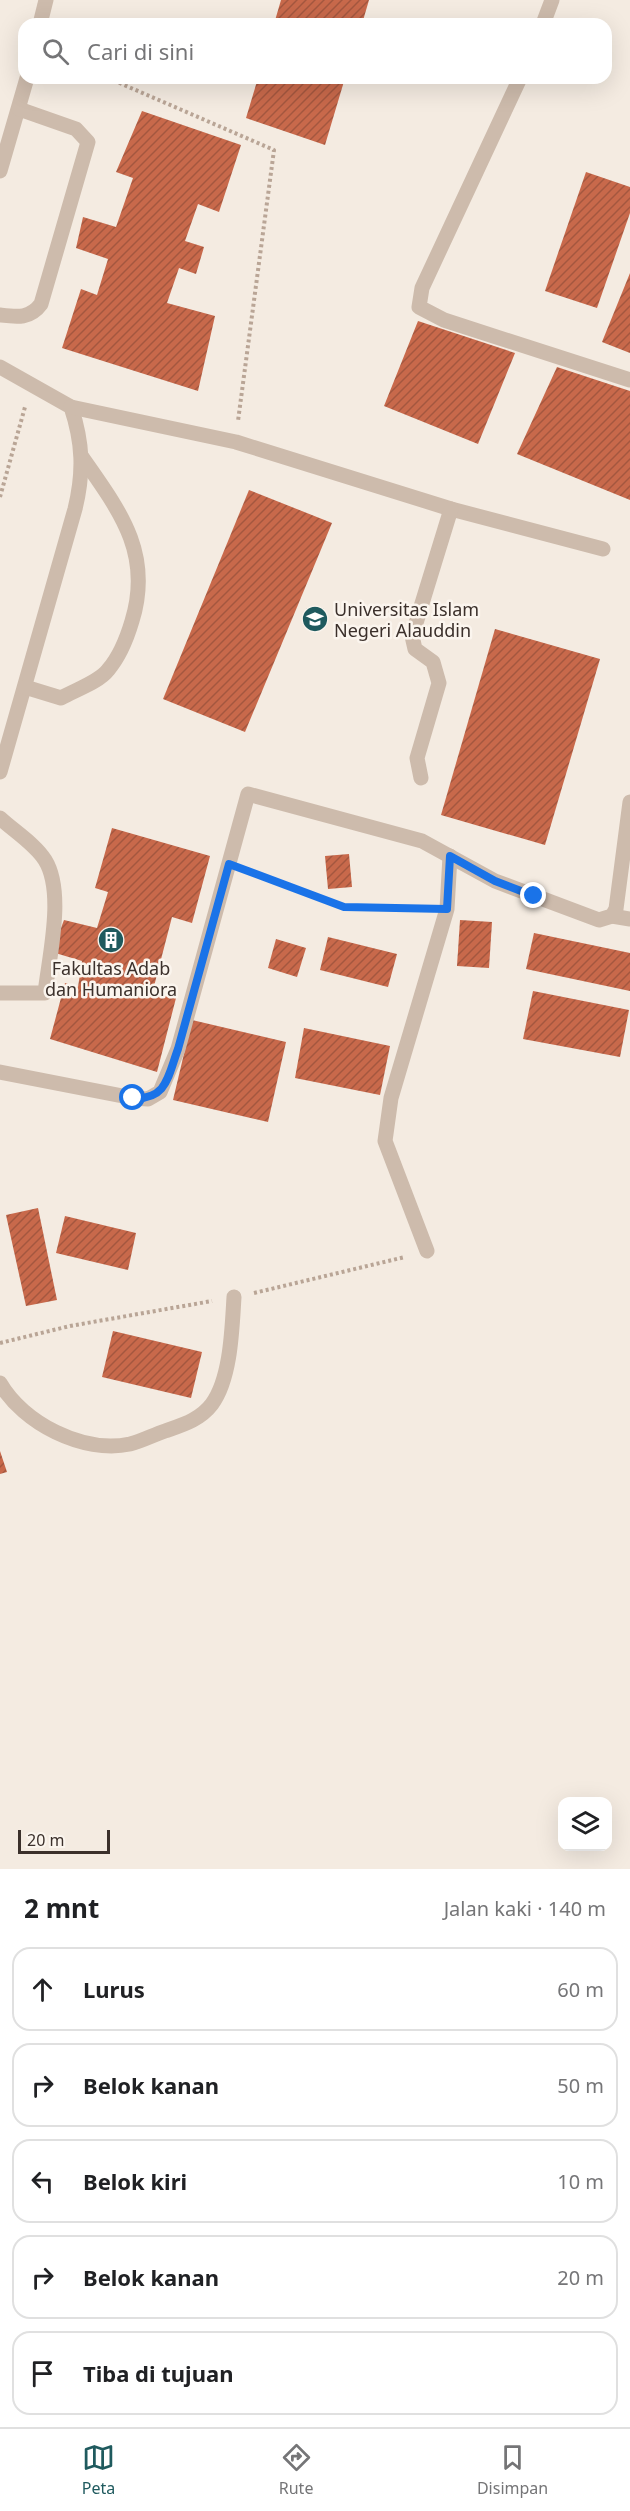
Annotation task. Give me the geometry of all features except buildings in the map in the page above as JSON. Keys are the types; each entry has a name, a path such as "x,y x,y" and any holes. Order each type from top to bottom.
{"street":[{"path":"42,18 46,0"},
{"path":"545,18 552,0"},
{"path":"0,171 25,84"},
{"path":"517,84 422,288 419,307 431,316 630,380"},
{"path":"0,315 19,317 34,313 40,304 88,142 85,136 76,129 19,109"},
{"path":"0,367 71,407 236,442 451,509 603,549"},
{"path":"0,772 75,509 82,458 80,434 71,407"},
{"path":"25,687 61,698 107,672 126,641 135,613 139,581 136,547 120,511 82,458"},
{"path":"421,778 417,758 439,683 433,662 415,649 412,636 451,509"},
{"path":"0,1072 133,1098 147,1098 160,1092 178,1049 248,794 422,841 495,881 573,912 599,920 612,916 630,919"},
{"path":"612,916 619,890 630,802"},
{"path":"0,818 44,858 50,870 54,906 45,993 0,993"},
{"path":"427,1251 385,1141 392,1098 447,909 450,856"},
{"path":"0,1383 10,1401 42,1423 65,1436 96,1445 129,1444 194,1421 212,1404 221,1383 232,1338 234,1297"}],"path":[{"path":"122,84 274,150 236,442"},
{"path":"0,497 32,383"},
{"path":"229,864 344,907 447,909"}],"place":[{"name":"Universitas Islam Negeri Alauddin","path":"315,619"},
{"name":"Fakultas Adab dan Humaniora","path":"111,940"}],"route":[{"path":"133,1098 147,1098 160,1092 167,1077 178,1049 229,864 344,907 447,909 450,856 495,881 534,896"}]}
